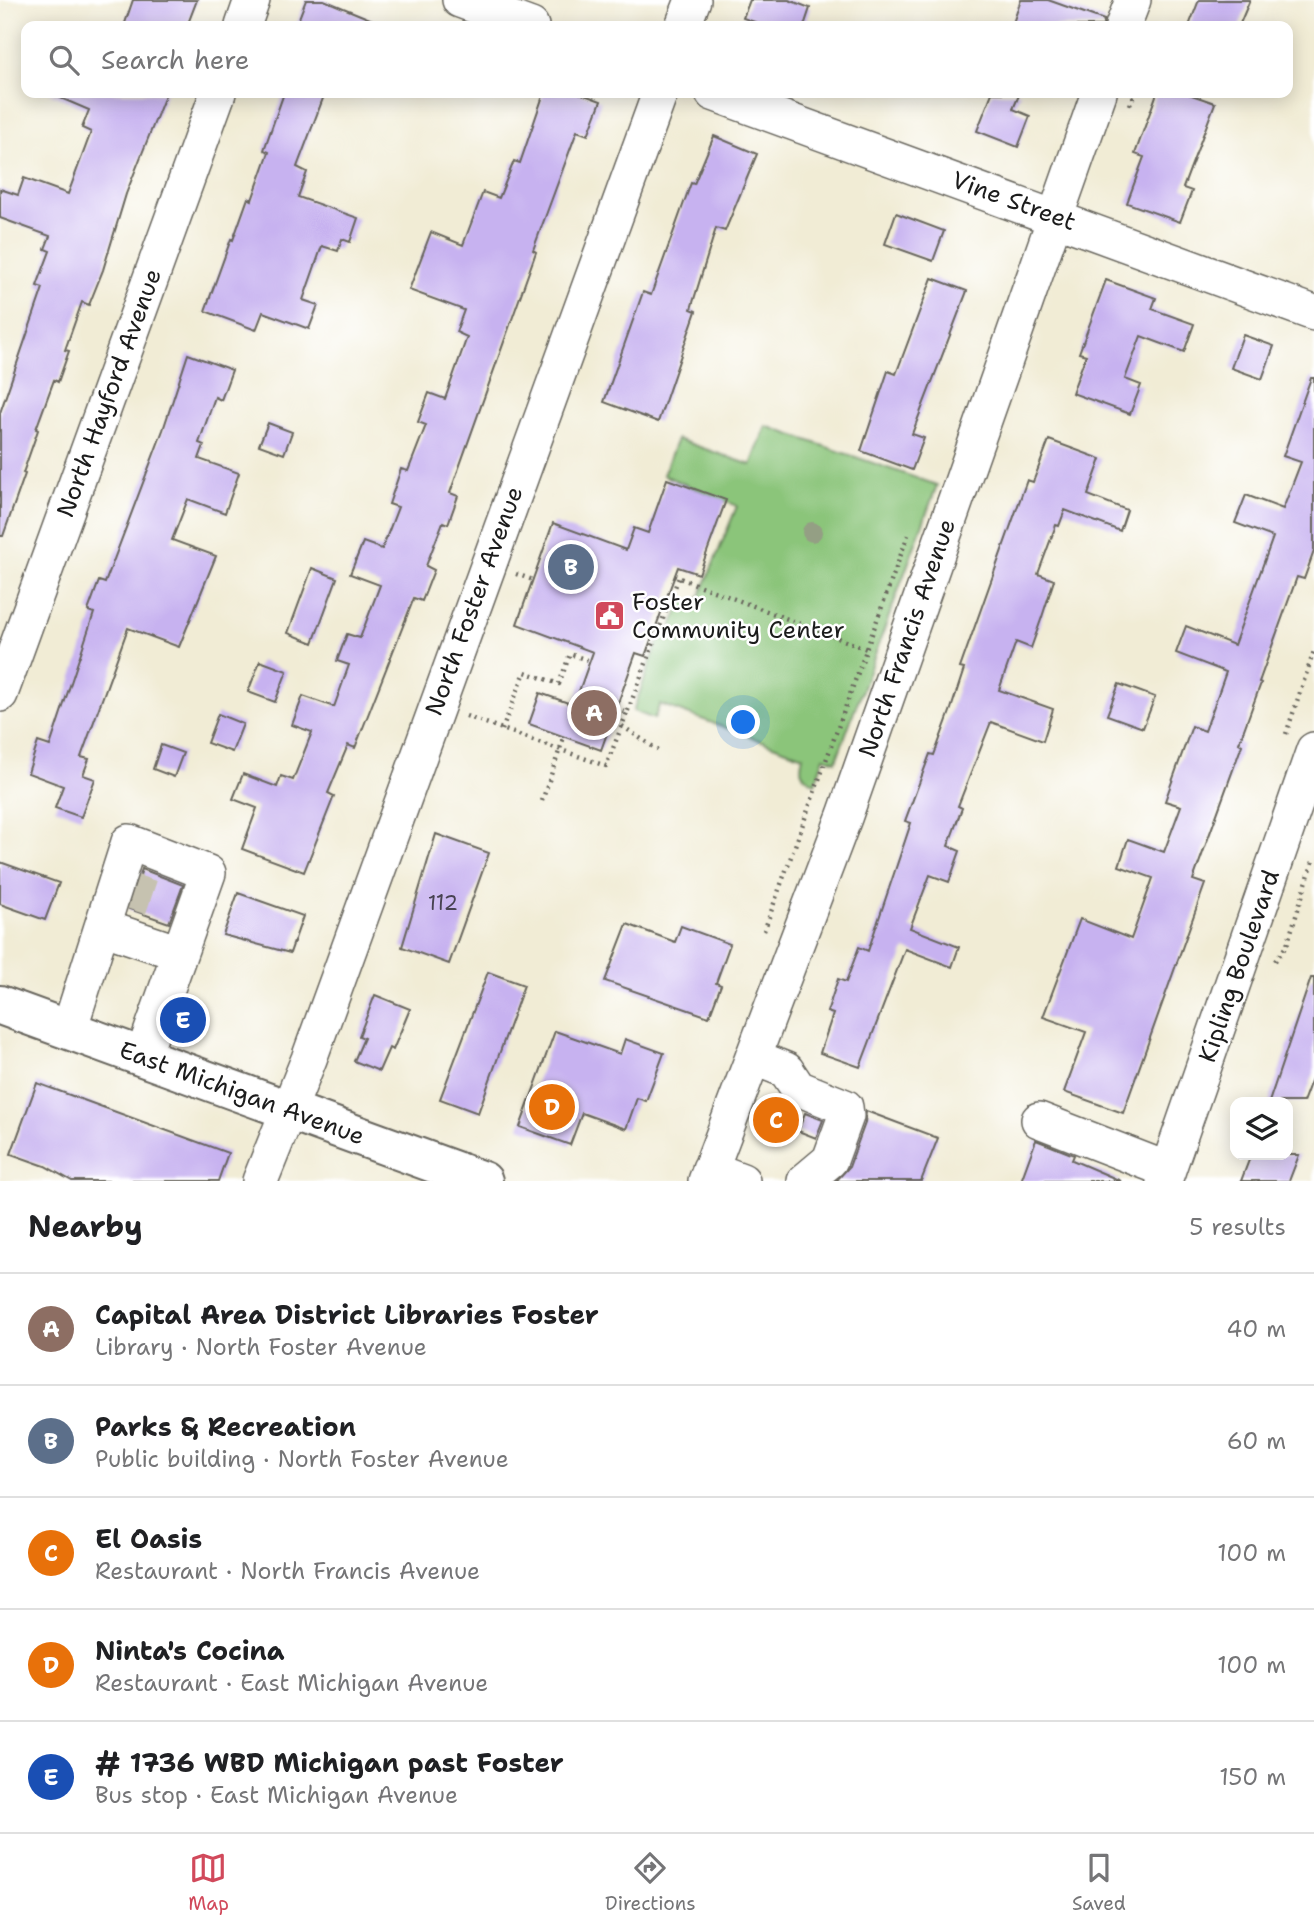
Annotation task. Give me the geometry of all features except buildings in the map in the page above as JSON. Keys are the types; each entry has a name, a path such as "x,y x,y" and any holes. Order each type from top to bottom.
{"main road":[{"name":"East Michigan Avenue","path":"0,1005 288,1109 461,1177"}],"street":[{"path":"245,21 252,0"},
{"path":"460,0 517,21"},
{"path":"685,21 693,0"},
{"path":"1125,21 1133,0"},
{"name":"North Hayford Avenue","path":"0,694 216,98"},
{"name":"North Foster Avenue","path":"260,1181 314,1046 658,98"},
{"name":"Vine Street","path":"727,98 1314,313"},
{"name":"North Francis Avenue","path":"719,1177 753,1057 845,815 1097,98"},
{"name":"Kipling Boulevard","path":"1166,1175 1314,750"},
{"path":"69,1030 117,923 129,842 147,857 208,873 143,1056"},
{"path":"117,923 179,953"},
{"path":"753,1057 786,1070 798,1088 845,1107 846,1116 830,1160 805,1181"},
{"path":"1039,1120 1166,1175"}],"path":[{"path":"764,933 909,532"},
{"path":"515,574 533,580"},
{"path":"466,716 606,766 677,577 899,660"},
{"path":"502,730 525,672 559,684 570,654 590,661"},
{"path":"616,709 627,713"},
{"path":"622,726 658,750"},
{"path":"542,801 564,737"}],"green space":[{"path":"766,426 937,485 836,761 824,757 815,783 802,772 803,756 660,704 654,719 633,711 660,637 671,629 681,603 699,599 737,506 663,475 677,439 751,465"}],"tunnel":[{"path":"129,909 144,864"}],"place":[{"name":"Parks & Recreation","path":"571,567"},
{"name":"Foster Community Center","path":"609,616"},
{"name":"Capital Area District Libraries Foster","path":"594,713"},
{"name":"# 1736 WBD Michigan past Foster","path":"183,1020"},
{"name":"Ninta's Cocina","path":"552,1107"},
{"name":"El Oasis","path":"776,1120"}]}
